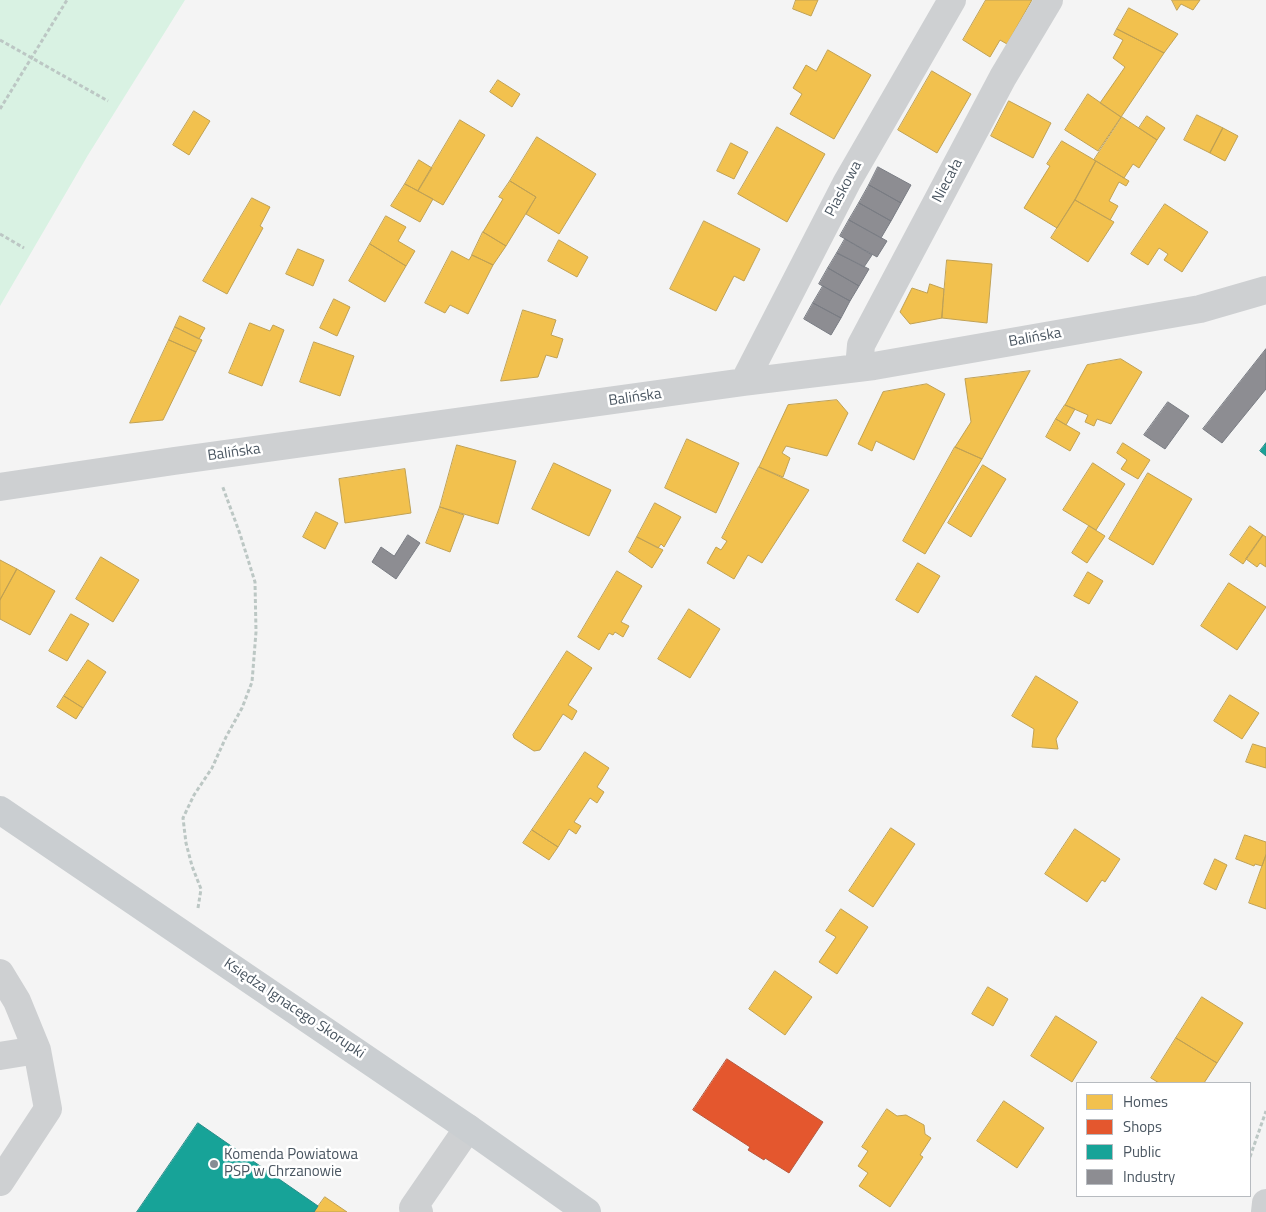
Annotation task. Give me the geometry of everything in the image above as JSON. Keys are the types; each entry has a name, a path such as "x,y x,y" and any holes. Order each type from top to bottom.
{"main road":[{"name":"Księdza Ignacego Skorupki","path":"0,810 468,1128 587,1212"}],"street":[{"name":"Piaskowa","path":"744,382 847,182 952,0"},
{"name":"Niecała","path":"859,368 861,345 1003,77 1050,0"},
{"name":"Balińska","path":"0,487 208,456 744,382 859,368 1200,309 1266,290"},
{"path":"0,973 17,1001 37,1050 48,1109 0,1182"},
{"path":"0,1056 37,1050"},
{"path":"419,1212 413,1208 468,1128"},
{"path":"1265,1212 1266,1203"}],"path":[{"path":"0,109 68,0"},
{"path":"0,40 108,101"},
{"path":"0,234 24,248"},
{"path":"198,911 201,889 188,850 183,818 194,795 212,768 242,708 252,682 256,632 255,582 240,534 219,478 208,456"},
{"path":"1251,1154 1266,1111"}],"green space":[{"path":"0,0 185,0 88,155 0,306"}],"building: Homes":[{"path":"796,0 818,0 811,16 793,9"},
{"path":"986,0 1032,0 1007,44 1000,40 990,57 963,40"},
{"path":"1172,0 1200,0 1193,10 1181,4 1177,10"},
{"path":"1129,8 1178,34 1164,53 1117,29"},
{"path":"1117,29 1164,53 1121,117 1100,103 1125,67 1113,58 1123,40 1114,35"},
{"path":"828,50 871,75 834,139 790,114 802,94 793,88 806,65 816,71"},
{"path":"932,71 971,94 937,153 898,130"},
{"path":"498,80 520,94 512,107 490,92"},
{"path":"1088,94 1121,117 1098,151 1065,130"},
{"path":"1009,101 1051,123 1033,158 991,136"},
{"path":"194,111 210,121 189,155 173,145"},
{"path":"1197,115 1223,128 1210,153 1184,140"},
{"path":"1147,116 1165,128 1157,140 1139,128"},
{"path":"1122,117 1157,140 1139,168 1133,164 1124,178 1094,160"},
{"path":"460,120 485,135 443,205 418,191"},
{"path":"777,127 825,154 787,222 738,194"},
{"path":"1223,128 1238,136 1225,161 1210,153"},
{"path":"537,137 596,174 559,234 526,214 536,197 510,181"},
{"path":"1062,141 1096,161 1057,228 1024,208 1050,166 1047,164"},
{"path":"731,143 748,152 734,179 717,171"},
{"path":"419,160 432,168 418,191 405,184"},
{"path":"1096,161 1129,181 1126,186 1119,182 1109,201 1118,206 1110,220 1075,200"},
{"path":"510,181 536,197 506,246 483,232 503,199 499,197"},
{"path":"405,184 433,199 420,222 391,206"},
{"path":"252,198 270,207 260,226 263,228 227,294 203,281"},
{"path":"1075,200 1114,222 1088,262 1051,238"},
{"path":"1165,204 1208,232 1182,272 1164,260 1168,254 1159,248 1148,265 1131,254"},
{"path":"386,216 406,227 398,241 415,251 406,266 370,244"},
{"path":"704,221 760,249 744,281 734,276 716,311 670,289"},
{"path":"483,232 506,246 493,265 472,255"},
{"path":"559,240 588,257 577,277 548,261"},
{"path":"370,244 406,266 385,302 349,281"},
{"path":"298,249 324,260 313,286 286,274"},
{"path":"452,251 469,260 472,255 493,265 468,314 450,305 445,313 425,303"},
{"path":"947,260 992,264 987,323 942,318"},
{"path":"930,284 944,289 942,318 910,324 900,312 912,288 927,293"},
{"path":"334,299 350,307 337,336 320,328"},
{"path":"523,310 556,320 551,335 563,339 557,358 546,355 538,377 501,381"},
{"path":"180,316 205,328 199,339 175,327"},
{"path":"250,323 270,331 273,325 284,330 262,386 229,373"},
{"path":"175,327 202,340 196,352 169,340"},
{"path":"169,340 196,352 163,420 130,423"},
{"path":"314,342 354,356 340,396 300,382"},
{"path":"1121,359 1142,372 1111,424 1097,419 1094,426 1085,422 1088,415 1065,405 1087,365"},
{"path":"1030,371 982,459 955,447 971,422 965,379"},
{"path":"927,384 945,394 914,460 876,441 872,451 858,444 883,392"},
{"path":"837,400 848,413 827,456 786,446 782,453 790,458 783,477 759,467 788,405"},
{"path":"1065,405 1075,409 1066,425 1056,419"},
{"path":"1056,419 1080,433 1070,451 1046,437"},
{"path":"687,439 739,463 716,513 665,488"},
{"path":"1123,443 1150,460 1138,479 1121,469 1127,460 1117,453"},
{"path":"457,445 516,461 498,524 440,507"},
{"path":"955,447 982,459 925,554 903,541"},
{"path":"554,463 611,490 589,536 532,509"},
{"path":"1093,463 1125,484 1096,530 1063,510"},
{"path":"983,465 1006,479 971,537 948,523"},
{"path":"759,467 809,490 762,563 748,555 734,579 707,563 716,547 721,550 727,541 722,538"},
{"path":"405,469 411,513 345,523 339,479"},
{"path":"1148,473 1192,499 1153,565 1109,539"},
{"path":"655,503 681,517 664,547 661,544 658,548 637,537"},
{"path":"440,507 464,515 450,552 426,543"},
{"path":"316,512 338,523 325,549 303,537"},
{"path":"1089,526 1105,536 1087,563 1072,553"},
{"path":"1250,526 1263,535 1243,564 1230,555"},
{"path":"1263,535 1266,537 1266,567 1260,563 1257,567 1246,559"},
{"path":"637,537 663,550 652,568 629,552"},
{"path":"101,557 139,580 113,622 76,599"},
{"path":"0,560 17,569 0,600"},
{"path":"918,563 940,576 918,613 896,600"},
{"path":"17,569 55,591 30,635 0,619 0,600"},
{"path":"617,571 642,586 621,622 629,626 623,637 615,632 613,635 609,633 599,650 578,637"},
{"path":"1088,572 1103,581 1089,604 1074,596"},
{"path":"1229,583 1266,607 1237,650 1201,626"},
{"path":"689,609 720,629 690,678 658,659"},
{"path":"71,614 89,624 67,661 49,651"},
{"path":"567,651 592,668 568,705 577,711 572,720 563,714 540,750 534,751 514,738 513,735"},
{"path":"88,660 106,672 83,708 64,696"},
{"path":"1036,676 1078,702 1056,739 1058,749 1032,747 1034,729 1012,716"},
{"path":"1230,695 1259,713 1242,739 1214,721"},
{"path":"64,696 83,708 76,719 57,707"},
{"path":"1253,744 1266,748 1266,768 1246,762"},
{"path":"585,752 609,768 597,787 604,792 597,803 590,798 574,822 581,826 576,834 569,829 558,847 532,830"},
{"path":"891,828 915,844 873,907 849,891"},
{"path":"1075,829 1120,859 1105,882 1102,880 1087,902 1045,874"},
{"path":"532,830 558,847 549,860 523,843"},
{"path":"1245,835 1266,842 1266,855 1262,866 1255,864 1254,866 1236,859"},
{"path":"1266,855 1266,909 1249,903"},
{"path":"1215,859 1227,865 1216,890 1204,884"},
{"path":"841,909 868,927 837,974 819,962 836,937 826,931"},
{"path":"775,971 812,997 785,1035 749,1009"},
{"path":"988,987 1008,999 993,1026 972,1014"},
{"path":"1202,997 1243,1023 1217,1063 1176,1038"},
{"path":"1056,1016 1097,1042 1072,1082 1031,1056"},
{"path":"1176,1038 1217,1063 1205,1082 1157,1082 1151,1078"},
{"path":"1004,1101 1044,1128 1017,1168 977,1141"},
{"path":"887,1109 897,1116 906,1115 924,1125 925,1134 931,1138 920,1155 923,1157 890,1207 859,1186 868,1173 858,1166 868,1151 862,1147"},
{"path":"325,1197 347,1212 314,1212"}],"building: Shops":[{"path":"727,1059 823,1122 789,1173 748,1150 750,1147 693,1110"}],"building: Public":[{"path":"1266,443 1266,456 1260,451"},
{"name":"Komenda Powiatowa PSP w Chrzanowie","path":"198,1123 318,1206 314,1212 137,1212"}],"building: Industry":[{"path":"878,167 911,185 901,203 869,185"},
{"path":"869,185 901,203 891,221 859,203"},
{"path":"859,203 891,221 881,238 849,220"},
{"path":"849,220 887,241 877,257 840,236"},
{"path":"845,239 872,255 864,267 837,253"},
{"path":"837,253 869,269 859,286 828,268"},
{"path":"828,268 859,286 850,301 819,284"},
{"path":"823,286 850,301 841,318 813,303"},
{"path":"813,303 841,318 831,335 804,319"},
{"path":"1266,349 1266,389 1222,443 1203,429"},
{"path":"1168,402 1189,416 1165,449 1144,435"},
{"path":"408,535 420,543 396,579 372,562 381,547 394,556"}],"place":[{"name":"Komenda Powiatowa PSP w Chrzanowie","path":"214,1164"}]}
